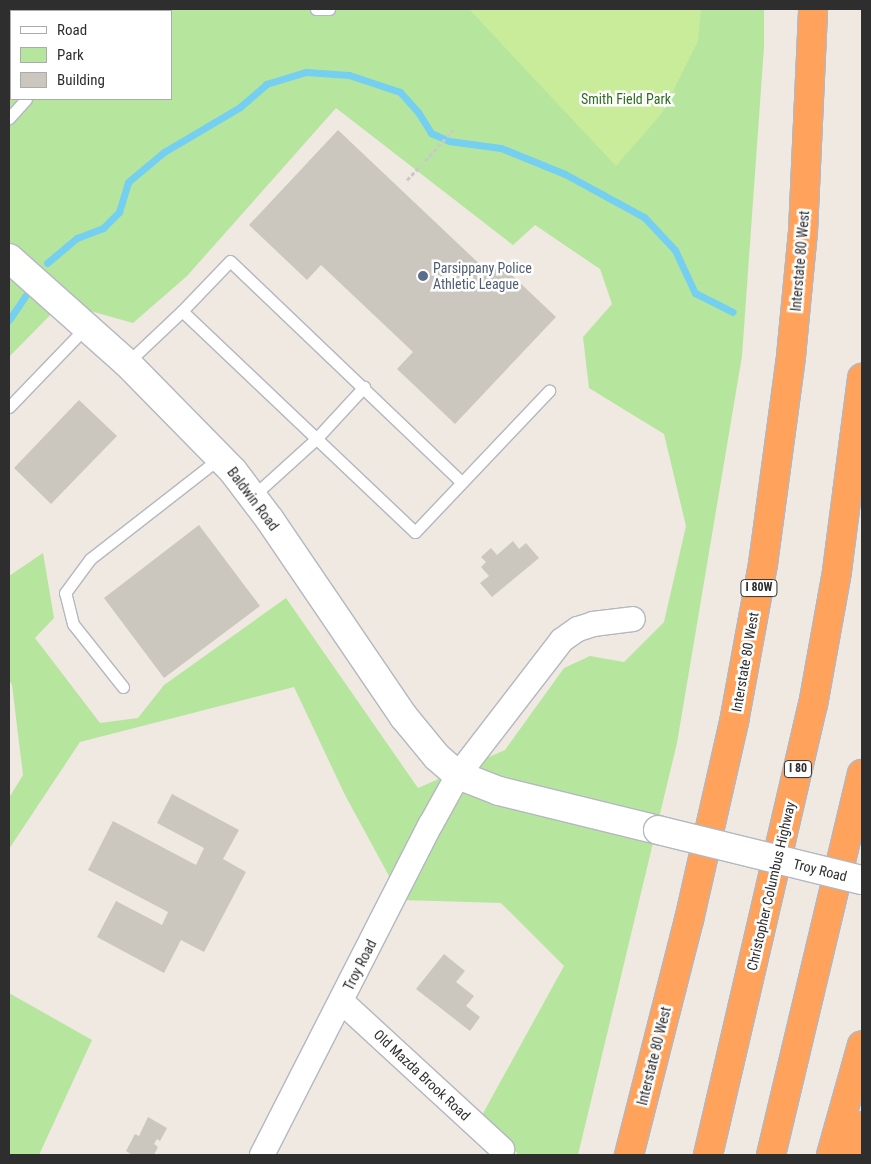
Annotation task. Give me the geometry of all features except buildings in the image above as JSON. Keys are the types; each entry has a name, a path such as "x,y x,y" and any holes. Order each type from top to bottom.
{"highway":[{"name":"Interstate 80 West","path":"629,1155 689,920 730,741 763,564 791,356 803,232 814,9"},
{"name":"Christopher Columbus Highway","path":"708,1155 813,705 837,571 862,378"},
{"path":"771,1155 862,774"},
{"path":"831,1155 862,1046"},
{"path":"855,1155 862,1126"}],"street":[{"name":"Baldwin Road","path":"9,258 85,328 127,363 221,457 252,497 404,717 437,757 458,775"},
{"name":"Troy Road","path":"262,1155 431,824 458,775 562,640 578,629 593,624 633,619"},
{"name":"Troy Road","path":"458,775 499,791 862,880"},
{"name":"Old Mazda Brook Road","path":"341,1001 502,1152"}],"lane":[{"path":"316,9 329,9"},
{"path":"9,118 25,100"},
{"path":"127,363 182,311 230,261 364,387 461,482"},
{"path":"182,311 415,532 549,391"},
{"path":"9,407 85,328"},
{"path":"252,497 316,439 364,387"},
{"path":"123,687 72,624 65,593 90,559 221,457"}],"path":[{"path":"425,161 453,130"},
{"path":"408,180 421,165"}],"green space":[{"name":"Smith Field Park","path":"9,9 764,9 764,47 742,356 677,743 578,1155 519,1155 481,1117 564,966 501,903 402,900 345,795 294,687 80,742 9,849 9,798 23,775 12,685 9,679 9,576 43,553 54,618 35,638 100,723 138,718 164,685 286,598 418,788 505,750 564,668 590,656 624,662 664,622 686,526 664,434 589,388 583,337 612,304 600,269 535,225 513,245 336,108 187,276 133,323 62,303 9,357"},
{"name":"Smith Field Park","path":"469,9 701,9 698,41 662,113 616,166"},
{"path":"9,993 92,1040 39,1155 9,1155"}],"waterway":[{"path":"47,263 77,238 103,228 119,212 128,182 164,152 240,107 266,84 306,72 349,75 400,92 418,112 431,133 449,141 501,148 565,174 644,217 675,250 695,293 733,312"},
{"path":"9,320 25,296"}],"place":[{"name":"Parsippany Police Athletic League","path":"423,276"}]}
